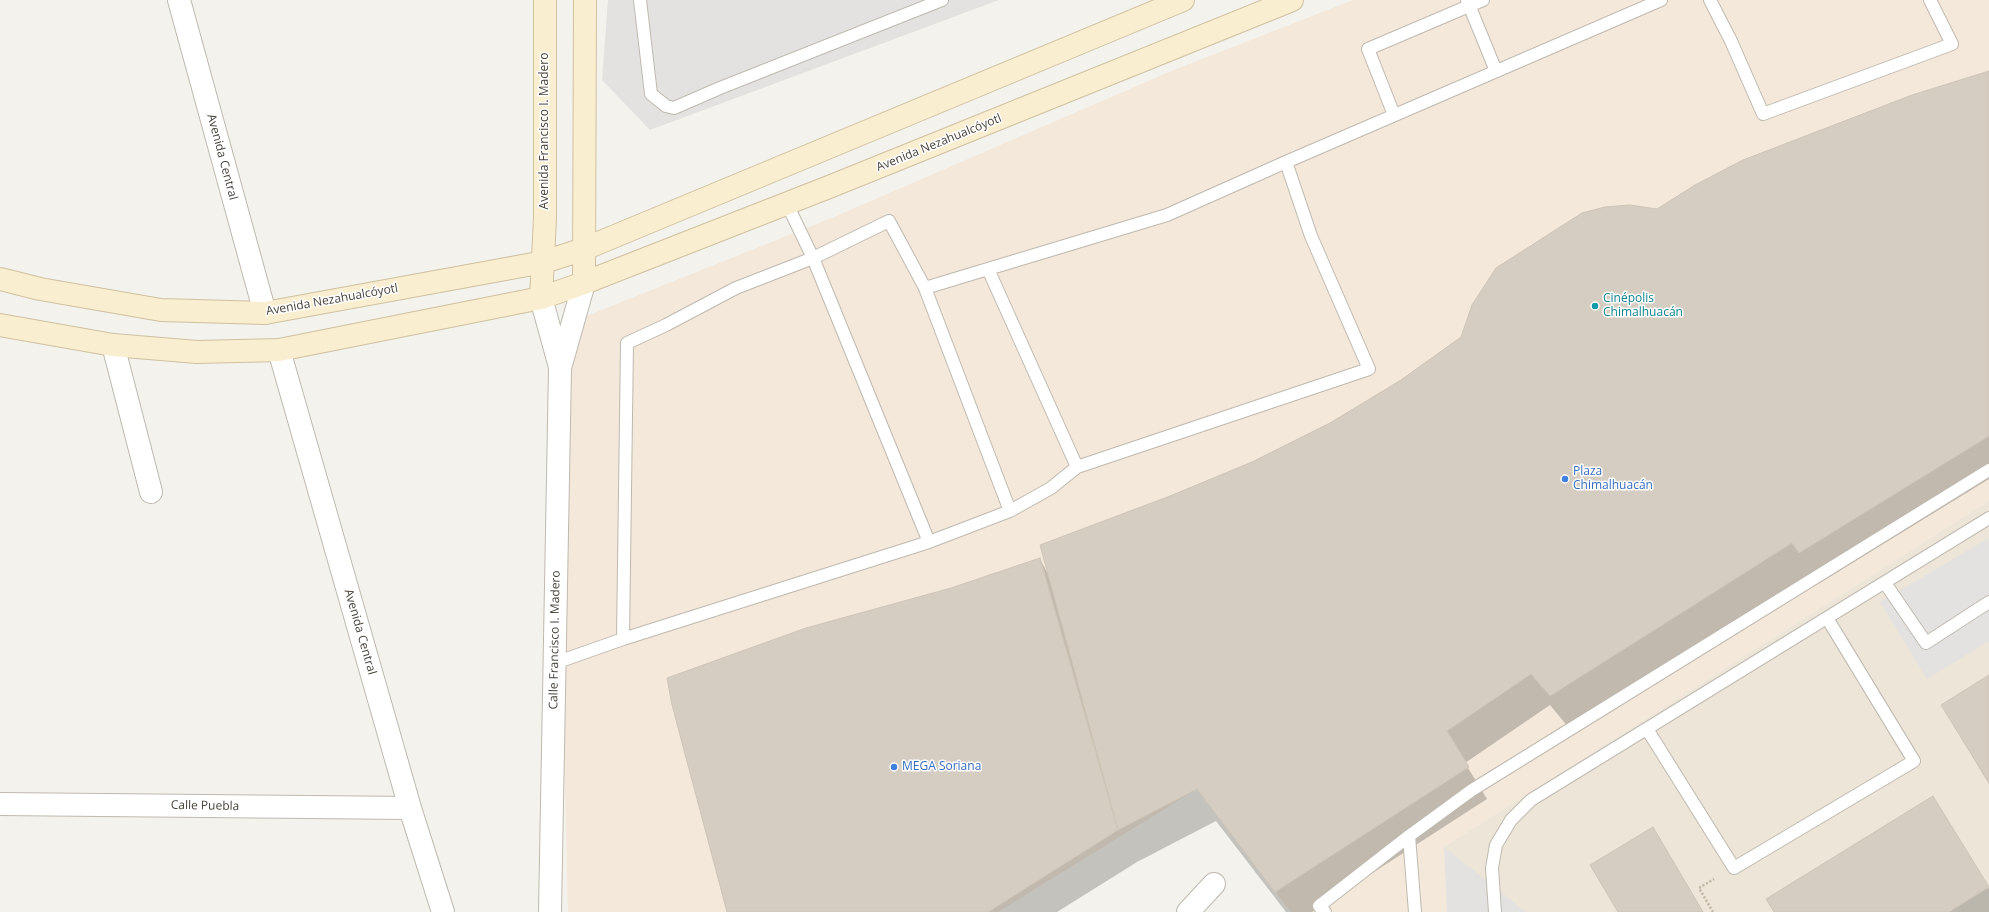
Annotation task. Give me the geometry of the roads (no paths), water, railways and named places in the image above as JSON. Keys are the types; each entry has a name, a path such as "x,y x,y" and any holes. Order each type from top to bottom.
{"main road":[{"name":"Avenida Francisco I. Madero","path":"544,262 545,0"},
{"path":"584,283 585,0"},
{"name":"Avenida Nezahualcóyotl","path":"0,279 40,289 161,310 266,313 544,262 584,249 1155,5 1183,0"},
{"name":"Avenida Nezahualcóyotl","path":"0,325 113,344 197,352 279,350 541,298 584,283 787,204 1120,71 1292,0"},
{"path":"541,298 544,262"}],"street":[{"name":"Avenida Central","path":"179,0 266,313"},
{"name":"Calle Francisco I. Madero","path":"550,912 560,368 584,283"},
{"name":"Calle Francisco I. Madero","path":"541,298 560,368"},
{"path":"113,344 151,492"},
{"name":"Avenida Central","path":"279,350 410,808 443,912"},
{"name":"Calle Puebla","path":"0,804 410,808"},
{"path":"1188,912 1214,884"}],"lane":[{"path":"640,0 651,94 666,106 674,108 727,85 942,0"},
{"path":"1394,115 1368,49 1468,3 1483,0"},
{"path":"925,288 1168,215 1496,71 1646,3 1661,0"},
{"path":"1710,0 1731,41 1763,114 1952,44 1930,0"},
{"path":"1468,3 1496,71"},
{"path":"555,663 623,639 929,542 1010,511 1051,488 1077,467 1369,369 1311,236 1286,162"},
{"path":"787,204 812,258 929,542"},
{"path":"623,639 627,343 666,325 736,288 812,258 889,221 925,288 1010,511"},
{"path":"988,269 1077,467"},
{"path":"1325,912 1319,906 1409,836 1472,790 1989,470"},
{"path":"1495,912 1492,868 1496,845 1511,820 1531,800 1989,518"},
{"path":"1885,583 1926,644 1989,602"},
{"path":"1647,729 1734,868 1914,761 1827,618"},
{"path":"1409,836 1415,912"}],"place":[{"name":"Cinépolis Chimalhuacán","path":"1595,306"},
{"name":"Plaza Chimalhuacán","path":"1565,479"},
{"name":"MEGA Soriana","path":"894,767"}]}
